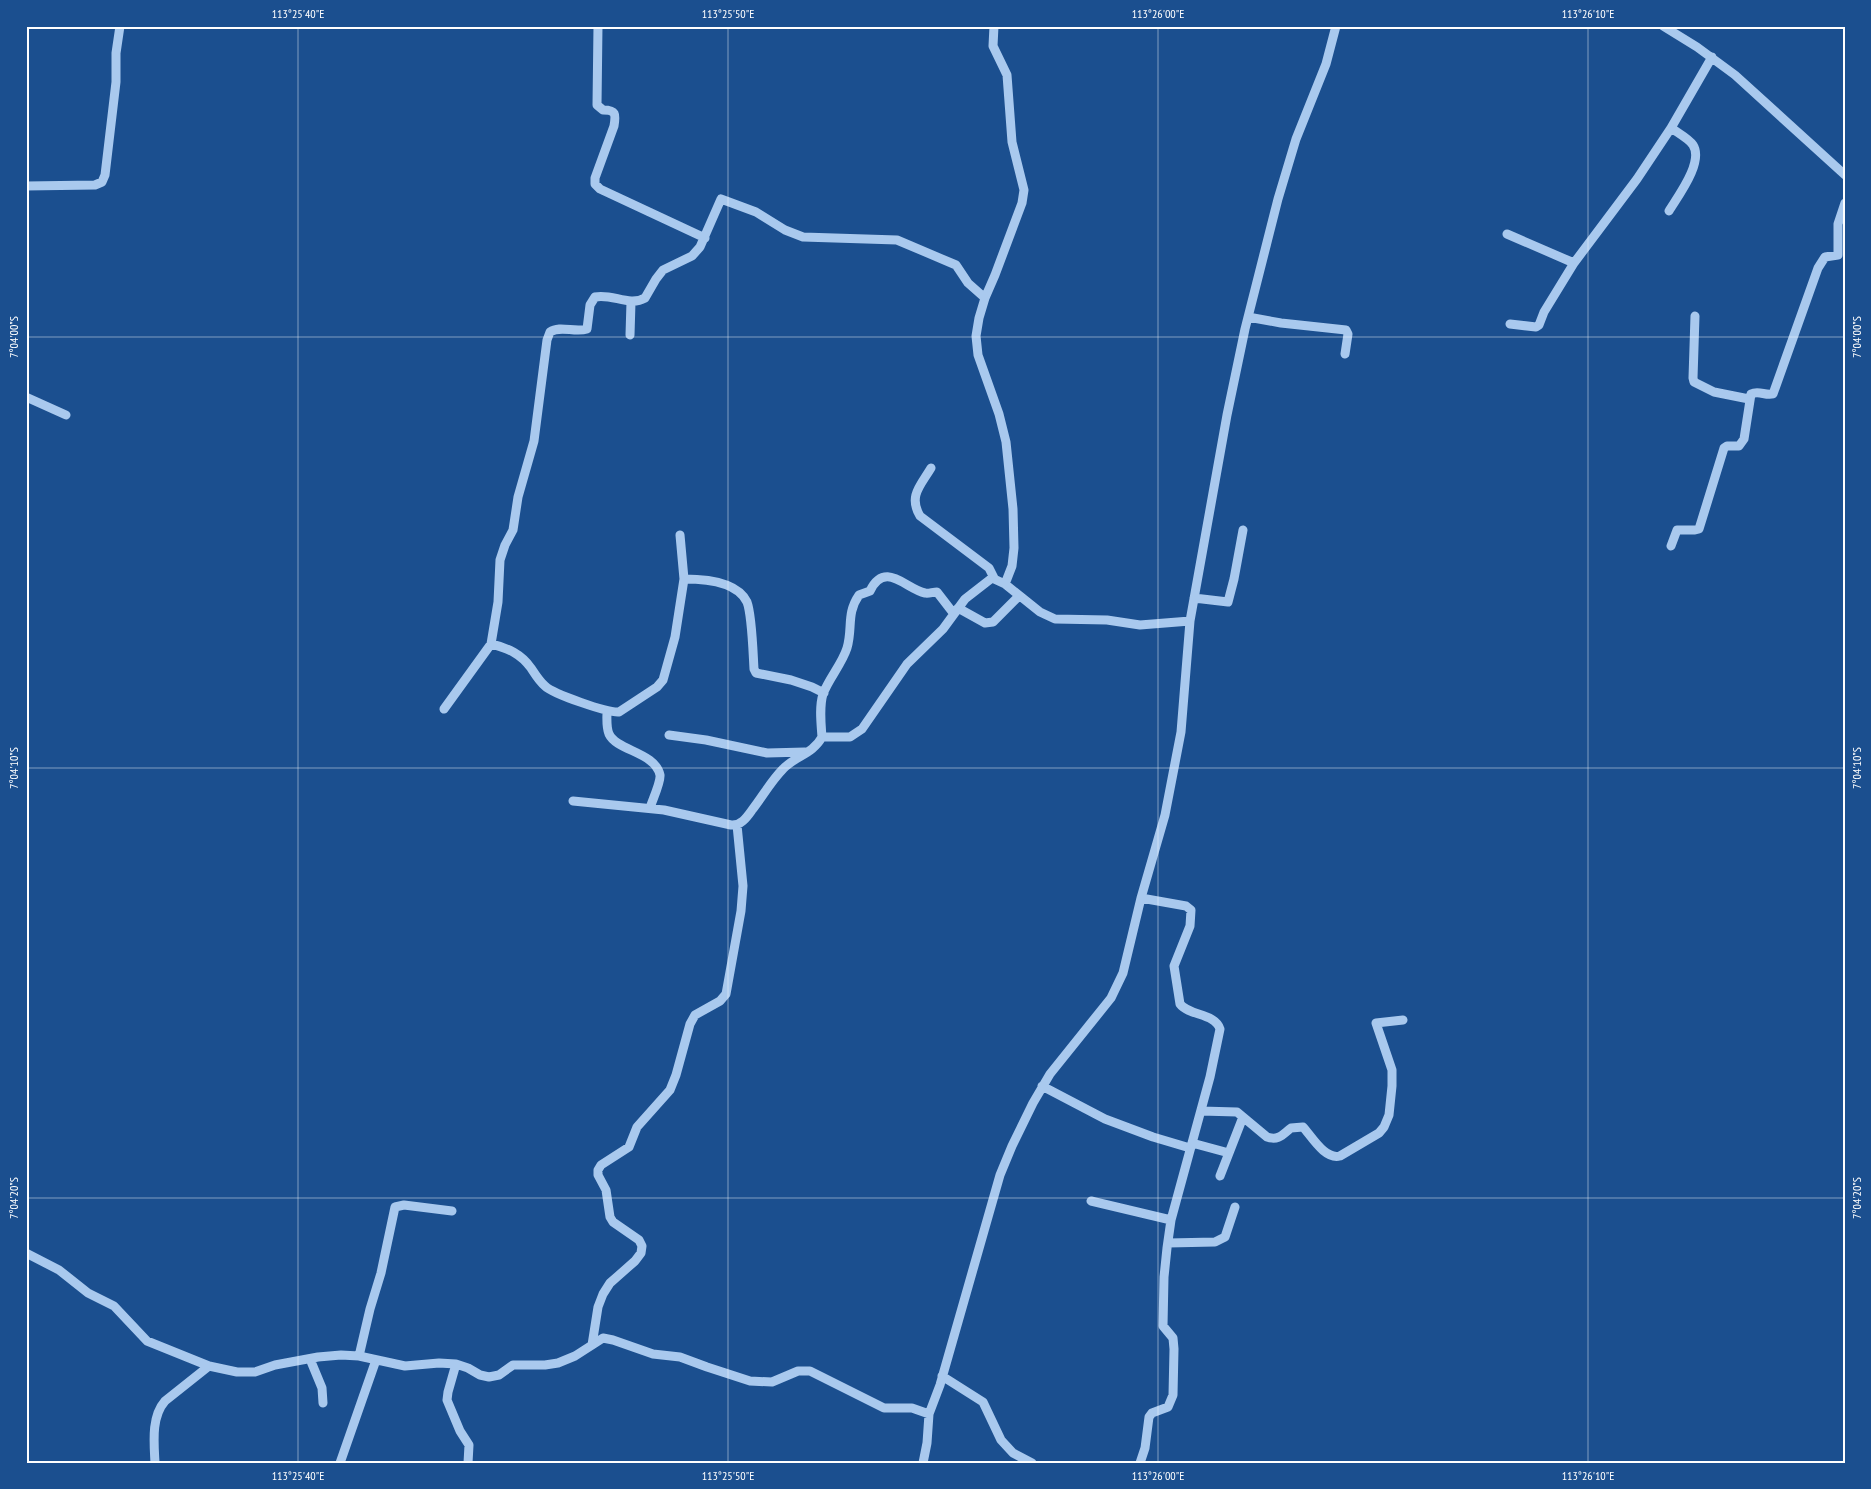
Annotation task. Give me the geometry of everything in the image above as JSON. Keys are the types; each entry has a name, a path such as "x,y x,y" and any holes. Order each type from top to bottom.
{"street":[{"path":"26,186 95,185 102,182 105,176 107,161 120,26"},
{"path":"598,26 597,104 603,110 610,110 614,113 615,118 614,126 595,178 595,184 705,238"},
{"path":"994,26 993,46 1007,75 1012,142 1024,190 1022,203 985,298 979,318 976,346 982,370 1004,434 1013,509 1014,558 1005,584"},
{"path":"923,1463 929,1414 942,1376 1000,1175 1021,1125 1042,1086 1057,1064 1105,1007 1116,989 1124,968 1164,815 1181,732 1190,621 1227,415 1248,317 1278,199 1296,139 1326,64 1336,26"},
{"path":"1663,26 1712,57 1735,75 1845,175"},
{"path":"1510,324 1536,327 1539,325 1544,312 1574,263 1592,236 1637,179 1671,128 1712,57"},
{"path":"1669,210 1693,169 1696,159 1693,144 1671,128"},
{"path":"444,709 491,644 498,602 500,560 513,530 518,497 534,441 548,335 554,329 582,331 587,329 590,306 595,297 616,297 631,302 645,298 656,278 663,270 692,256 700,247 718,202 723,199 756,212 784,230 803,238 886,238 903,242 956,265 968,283 985,298"},
{"path":"1671,546 1678,530 1699,529 1724,448 1727,446 1739,446 1744,439 1750,394 1773,394 1818,268 1825,257 1838,254 1838,224 1845,203"},
{"path":"1507,234 1574,263"},
{"path":"630,335 631,302"},
{"path":"1695,316 1692,378 1694,382 1714,392 1749,399"},
{"path":"1248,317 1346,330 1348,334 1346,354"},
{"path":"26,397 66,415"},
{"path":"931,468 914,497 915,507 920,516 989,568 994,578 1005,584 1040,612 1055,619 1107,620 1140,625 1190,621"},
{"path":"1194,598 1228,602 1242,530"},
{"path":"491,644 515,652 527,663 542,684 552,692 614,712 622,711 663,680 675,637 684,579 680,535"},
{"path":"737,825 752,810 782,769 809,752 822,737 821,716 824,693 847,648 852,608 859,595 870,591 879,580 888,577 898,578 924,592 937,592 956,611 985,622 993,622 1020,596"},
{"path":"822,737 850,736 862,729 907,664 943,629 966,599 987,580 994,578"},
{"path":"684,579 719,582 728,586 745,600 756,673 791,680 824,693"},
{"path":"607,710 610,736 617,742 644,756 659,773 650,808"},
{"path":"669,734 767,753 809,752"},
{"path":"573,802 650,808 737,825"},
{"path":"592,1345 598,1307 603,1294 610,1283 635,1261 641,1253 642,1246 640,1240 613,1222 610,1217 606,1190 598,1175 598,1170 601,1165 629,1147 637,1127 670,1090 690,1024 695,1015 720,1001 726,994 741,912 743,886 737,825"},
{"path":"1140,1463 1144,1453 1149,1417 1152,1413 1168,1408 1173,1395 1174,1342 1163,1326 1164,1277 1168,1243 1171,1220 1215,1057 1220,1029 1213,1020 1184,1008 1180,1004 1174,966 1190,926 1191,910 1186,906 1141,898"},
{"path":"1201,1111 1233,1111 1240,1113 1272,1139 1281,1137 1291,1128 1303,1128 1318,1145 1334,1157 1340,1156 1375,1136 1384,1127 1388,1115 1392,1078 1390,1064 1376,1023 1403,1020"},
{"path":"1042,1086 1105,1119 1153,1137 1229,1153"},
{"path":"1220,1176 1243,1117"},
{"path":"1091,1201 1171,1220"},
{"path":"359,1356 370,1309 381,1274 395,1207 404,1205 452,1212"},
{"path":"1168,1243 1220,1241 1225,1237 1235,1207"},
{"path":"26,1253 58,1270 88,1293 114,1306 147,1341 209,1366 237,1372 249,1373 275,1365 333,1355 359,1356 406,1366 439,1363 456,1364 482,1376 494,1376 499,1375 514,1365 558,1363 575,1356 603,1338 607,1338 653,1354 680,1357 729,1375 760,1382 772,1382 798,1371 810,1371 879,1406 912,1408 929,1414"},
{"path":"310,1359 322,1388 323,1403"},
{"path":"340,1463 376,1360"},
{"path":"456,1364 447,1400 460,1431 470,1447 468,1463"},
{"path":"155,1463 153,1438 160,1408 165,1401 209,1366"},
{"path":"942,1376 983,1402 988,1408 994,1426 1007,1446 1018,1456 1032,1463"}]}
